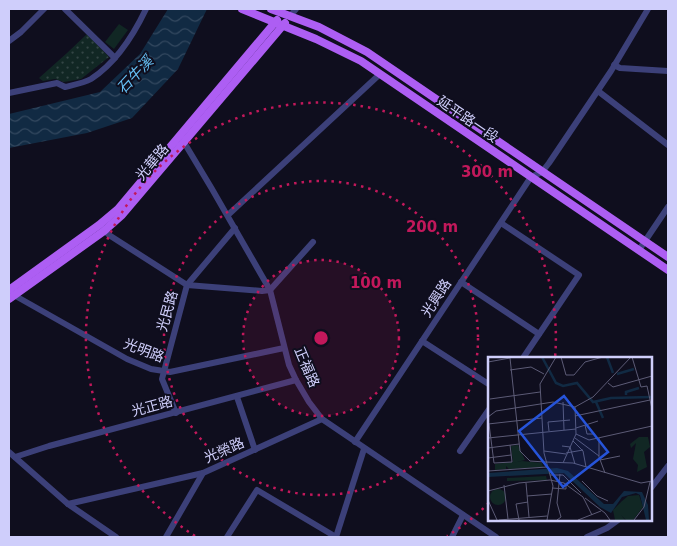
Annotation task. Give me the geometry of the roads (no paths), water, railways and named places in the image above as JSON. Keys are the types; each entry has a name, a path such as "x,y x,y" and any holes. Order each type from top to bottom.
{"main road":[{"name":"延平路一段","path":"242,9 316,39 361,61 668,270"},
{"name":"延平路一段","path":"271,9 286,13 341,37 385,64 668,257"},
{"name":"光華路","path":"10,294 122,215 138,198 182,140 286,13"},
{"path":"420,102 426,92"},
{"path":"475,139 481,130"}],"street":[{"path":"9,41 44,9"},
{"path":"65,9 115,58"},
{"path":"9,93 57,83 65,87 90,80 115,58 146,9"},
{"path":"286,13 296,9"},
{"path":"531,177 542,172 549,163 598,91 648,9"},
{"path":"614,65 620,68 668,72"},
{"path":"228,215 380,74"},
{"path":"598,91 668,145"},
{"name":"正福路","path":"182,140 228,215 270,290 284,348 296,380 322,420 496,537"},
{"name":"光興路","path":"355,442 531,177"},
{"path":"639,250 668,207"},
{"path":"501,223 579,275 524,357"},
{"path":"102,228 187,285 262,291 270,290 314,242"},
{"name":"光民路","path":"176,413 162,379 187,285 234,228"},
{"path":"461,282 539,334"},
{"name":"光明路","path":"10,294 127,359 151,369 170,372 284,348"},
{"path":"422,341 488,383"},
{"name":"光正路","path":"15,457 49,446 296,380"},
{"path":"237,396 255,450"},
{"path":"460,451 488,411"},
{"name":"光榮路","path":"166,537 204,473 322,420"},
{"path":"227,537 257,490 336,537 364,449"},
{"path":"9,452 68,504 116,537"},
{"path":"652,487 668,466"},
{"path":"68,504 204,473"},
{"path":"452,537 464,515"},
{"path":"587,537 616,521"}],"water":[{"name":"石牛溪","path":"168,9 207,9 178,69 132,118 87,133 9,148 9,114 100,92 140,54"}]}
